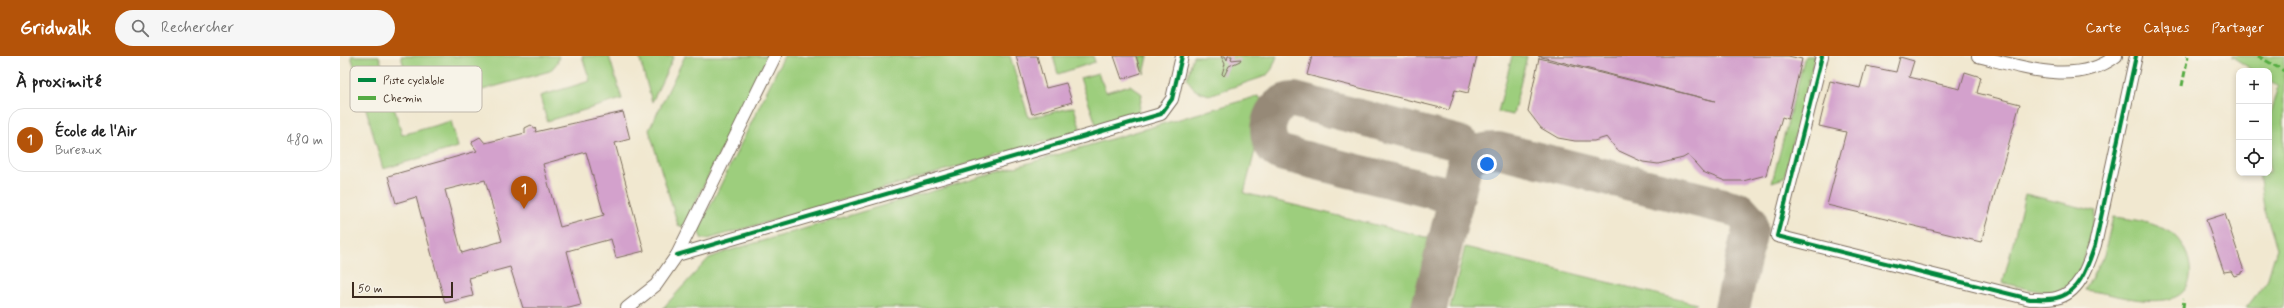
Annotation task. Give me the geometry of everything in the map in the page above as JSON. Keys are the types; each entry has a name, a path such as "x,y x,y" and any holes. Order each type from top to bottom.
{"street":[{"path":"627,308 656,285 677,255 775,56"},
{"path":"677,255 1161,114 1172,98 1182,56"},
{"path":"1822,56 1778,236 2030,299 2056,298 2073,289 2086,272 2095,245 2136,56"},
{"path":"1978,56 2043,72 2067,72 2104,65 2116,56"}],"green space":[{"path":"351,56 379,56 382,66 354,66"},
{"path":"401,56 559,56 557,63 550,71 482,90 482,66 404,66"},
{"path":"582,56 609,56 622,99 547,121 540,96 590,81"},
{"path":"639,56 674,56 652,102"},
{"path":"685,56 768,56 683,227 678,225 649,130"},
{"path":"784,56 1010,56 1029,118 1074,107 1080,128 1074,133 708,239 702,239 698,231"},
{"path":"1053,56 1093,56 1095,62 1058,74"},
{"path":"1139,56 1148,56 1144,74"},
{"path":"1193,56 1277,56 1272,69 1266,76 1209,95 1195,90 1187,79"},
{"path":"1512,56 1527,56 1513,115 1498,112"},
{"path":"1805,56 1815,56 1784,178 1772,182"},
{"path":"2231,56 2284,56 2284,308 2246,308 2267,281 2277,248 2264,208 2259,176 2272,176 2272,107 2278,86 2272,82 2272,68 2249,68"},
{"path":"1098,73 1106,92 1130,85 1142,94 1139,111 1100,125 1096,124 1080,78"},
{"path":"1258,96 1267,105 1244,193 1430,238 1411,308 663,308 709,258 728,251"},
{"path":"367,112 395,112 402,135 451,121 458,147 383,169"},
{"path":"2025,194 2096,211 2088,247 2078,272 2071,283 2062,289 2045,292 2003,283"},
{"path":"2113,217 2136,220 2158,226 2171,233 2178,240 2184,249 2190,269 2190,279 2186,288 2179,295 2169,299 2149,301 2085,290 2104,255"},
{"path":"1465,247 1697,304 1685,308 1450,308"}],"building":[{"path":"1016,56 1037,56 1046,88 1066,83 1072,102 1032,114"},
{"path":"1114,56 1136,56 1141,73 1122,79"},
{"path":"1221,56 1225,56 1227,60 1228,56 1232,56 1231,60 1241,59 1240,61 1229,66 1224,76 1222,74 1225,64"},
{"path":"1312,56 1477,56 1468,93 1455,90 1449,110 1307,75"},
{"path":"1538,56 1788,56 1802,59 1788,119 1782,117 1766,175 1743,181 1725,181 1703,172 1688,155 1683,158 1658,164 1643,162 1617,150 1607,137 1594,141 1575,141 1558,138 1541,128 1528,111 1539,58 1715,101"},
{"path":"1900,57 1914,61 1909,77 1960,89 1965,72 1981,77 1977,93 2020,104 1981,242 1827,205 1846,132 1819,126 1830,81 1860,88 1866,66 1896,72"},
{"path":"623,112 630,139 615,143 644,251 616,258 611,239 567,251 581,305 569,308 523,308 510,267 469,278 473,296 445,303 416,197 396,203 388,176 477,151 472,144 473,141 480,137 485,143 525,133 525,128 531,125 536,129 535,132","holes":["586,152 604,215 560,227 543,164","485,180 502,241 462,253 445,190"]},
{"path":"2225,214 2244,271 2241,272 2241,274 2234,276 2231,271 2224,272 2206,220"}],"taxiway":[{"path":"1455,204 1451,197 1445,194 1281,153 1274,148 1270,140 1268,131 1269,122 1272,114 1278,107 1285,102 1294,100 1458,143 1466,148 1465,163"},
{"path":"1429,308 1465,163 1472,156 1488,150 1498,150 1740,210 1749,220 1750,230 1732,308"}],"marked path":[{"path":"2182,86 2188,56"},
{"path":"2258,56 2284,71"},
{"path":"2183,308 2184,299"}],"cycle path":[{"path":"677,255 1161,114 1172,99 1182,56"},
{"path":"1822,56 1777,236 2030,299 2050,299 2064,295 2077,284 2086,269 2095,245 2136,56"}],"place":[{"name":"École de l'Air","path":"524,209"}]}
